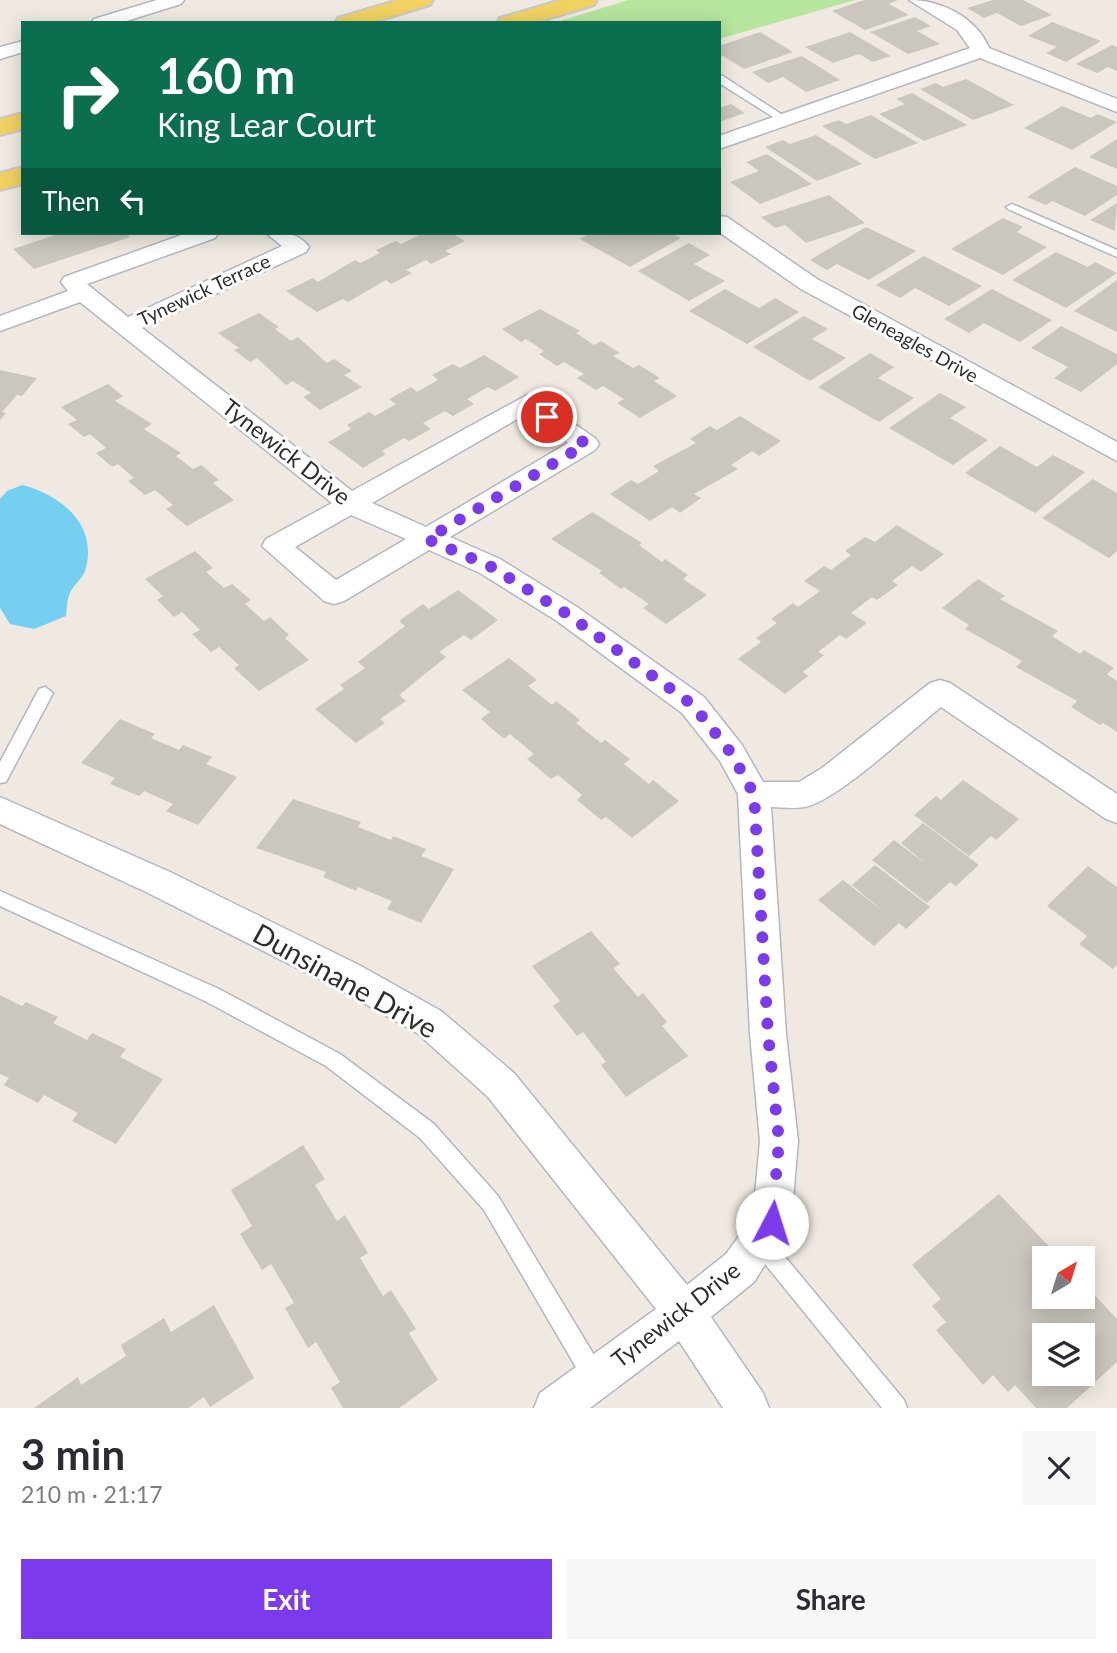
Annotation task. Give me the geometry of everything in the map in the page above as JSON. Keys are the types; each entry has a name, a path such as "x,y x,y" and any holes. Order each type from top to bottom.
{"main road":[{"path":"353,21 422,0"},
{"path":"515,21 586,0"},
{"path":"0,127 21,122"},
{"path":"0,182 21,176"}],"street":[{"path":"107,21 175,0"},
{"path":"918,0 968,28 978,40 981,52"},
{"path":"0,53 21,47"},
{"path":"721,142 965,55 981,52 1021,65 1117,106"},
{"name":"Gleneagles Drive","path":"721,223 809,284 1117,453"},
{"path":"0,324 83,293 72,282 201,235"},
{"name":"Tynewick Terrace","path":"125,327 298,247 279,235"},
{"name":"Tynewick Drive","path":"83,293 351,504 490,566 567,614 693,705 731,753 754,794 768,1034 779,1141 772,1223 740,1268 555,1408"},
{"path":"527,403 586,444 334,594 276,546 351,504 527,403"},
{"path":"754,794 804,795 833,777 940,691 1117,810"},
{"name":"Dunsinane Drive","path":"0,810 170,888 346,976 429,1022 500,1085 684,1313 748,1408"}],"lane":[{"path":"721,79 785,120"},
{"path":"1012,207 1117,254"},
{"path":"0,776 45,693"},
{"path":"0,898 212,995 333,1060 427,1131 491,1203 595,1378"},
{"path":"760,1241 896,1408"}],"green space":[{"path":"628,0 855,0 721,38 721,21 560,21"}],"water":[{"path":"22,485 51,496 63,505 74,515 87,540 85,571 69,595 66,616 34,629 10,624 0,608 0,499 7,491"}],"building":[{"path":"864,0 898,0 889,4 909,15 865,30 832,11"},
{"path":"993,0 1023,0 1052,15 1021,26 997,13 984,18 967,8"},
{"path":"915,17 931,26 917,31 940,44 908,54 870,32"},
{"path":"1052,22 1101,41 1066,62 1046,53 1057,47 1028,36"},
{"path":"760,32 793,52 744,69 721,56 721,45"},
{"path":"850,32 891,56 873,62 859,54 833,63 805,47"},
{"path":"1112,45 1117,47 1117,71 1108,67 1097,73 1076,64"},
{"path":"802,56 840,80 806,92 783,77 768,83 752,72"},
{"path":"966,79 1014,105 973,120 920,89 936,83 943,87"},
{"path":"912,93 967,125 924,141 879,114 905,104 896,99"},
{"path":"731,104 745,113 721,121 721,107"},
{"path":"1062,106 1091,118 1097,114 1117,122 1072,150 1024,128"},
{"path":"871,115 918,143 875,159 822,126 839,120 846,124"},
{"path":"816,135 862,164 817,181 765,147 783,140 790,144"},
{"path":"1117,139 1117,169 1089,157"},
{"path":"767,154 812,184 760,204 730,182 759,171 746,162"},
{"path":"1075,167 1117,186 1117,195 1085,216 1052,201 1046,205 1027,197"},
{"path":"829,195 865,223 806,243 785,225 775,228 761,217"},
{"path":"1117,203 1115,231 1090,220"},
{"path":"1003,218 1023,227 1017,232 1047,247 1003,275 951,249"},
{"path":"866,227 916,251 869,280 837,264 827,270 810,260"},
{"path":"55,235 130,237 34,269 13,249"},
{"path":"420,235 454,235 465,241 445,251 451,254 431,264 426,260 406,270 412,273 391,284 386,280 348,302 343,299 317,312 286,291 313,278 318,282 355,260 360,263 380,253 376,250 396,241 401,244"},
{"path":"587,235 675,235 681,238 630,267 580,239"},
{"path":"689,243 710,255 694,264 725,281 689,301 638,271"},
{"path":"1056,252 1088,267 1095,262 1117,273 1066,308 1012,280"},
{"path":"924,256 982,286 949,306 915,288 900,298 876,285"},
{"path":"1117,280 1117,332 1074,311"},
{"path":"725,289 759,308 775,298 799,312 747,344 689,311"},
{"path":"992,289 1052,320 1020,342 984,323 969,333 944,319"},
{"path":"540,309 580,331 576,333 594,345 601,341 620,353 613,356 633,368 639,365 660,378 654,381 677,396 640,418 617,403 624,399 603,386 596,390 577,378 584,374 564,362 557,366 539,354 544,351 526,339 521,342 502,329"},
{"path":"259,313 279,327 275,329 291,341 298,337 327,363 334,359 352,371 344,375 362,387 320,410 303,397 311,393 293,381 286,385 257,358 250,362 234,350 239,348 218,333"},
{"path":"804,316 828,329 812,339 846,358 810,381 753,347"},
{"path":"1061,326 1117,354 1117,364 1081,392 1054,378 1068,367 1031,348"},
{"path":"870,353 894,367 878,378 914,398 879,422 818,387"},
{"path":"484,355 519,377 495,391 488,387 467,399 474,404 453,416 445,411 423,423 431,429 409,441 404,438 382,451 386,454 363,468 328,442 351,429 347,425 369,412 375,416 396,404 389,399 411,387 417,392 438,380 432,375 453,364 460,368"},
{"path":"0,370 37,378 22,396 17,395 2,412 6,413 0,420"},
{"path":"108,384 123,396 115,401 152,424 144,429 181,453 176,456 193,469 201,465 219,480 213,483 234,500 187,526 166,509 173,505 155,490 145,495 128,481 134,478 118,464 112,467 96,453 106,448 90,434 84,437 68,424 77,420 61,407"},
{"path":"940,393 966,407 950,418 988,440 953,465 889,428"},
{"path":"740,416 781,441 759,456 752,451 731,465 738,469 694,494 701,498 680,513 672,507 650,521 610,494 631,480 638,484 659,471 653,466 696,443 690,439 710,426 717,430"},
{"path":"1000,446 1037,467 1053,455 1085,472 1035,513 965,473"},
{"path":"1093,479 1117,493 1117,551 1109,558 1042,518"},
{"path":"592,512 642,543 639,545 662,562 665,559 688,575 683,579 707,595 666,624 643,608 649,604 624,587 621,589 599,573 602,571 551,539"},
{"path":"897,525 944,554 921,572 912,566 892,581 898,585 877,600 872,597 851,613 867,623 846,639 840,635 818,652 824,655 803,672 808,676 785,694 738,659 761,642 756,638 777,623 771,619 793,603 798,607 820,591 804,581 824,566 831,570 851,555 845,551 865,537 875,542"},
{"path":"195,551 213,568 206,572 224,588 232,584 251,600 245,604 264,621 270,617 289,635 285,638 309,660 259,691 234,668 239,665 219,647 211,652 192,634 200,630 182,612 174,617 157,600 163,596 145,579"},
{"path":"978,579 1005,596 1000,599 1058,631 1052,636 1080,654 1084,650 1114,668 1107,674 1117,681 1117,732 1071,707 1077,701 1016,667 1022,661 965,629 969,625 942,608"},
{"path":"458,590 498,620 471,640 464,635 439,652 446,657 399,695 406,701 380,719 385,723 356,743 315,709 344,689 340,685 365,668 358,662 405,626 399,621 423,604 429,609"},
{"path":"509,658 537,680 528,686 552,705 556,701 580,720 576,723 601,743 605,740 630,759 624,764 649,784 653,780 679,801 632,838 606,817 601,820 577,800 582,795 558,775 551,779 527,759 534,754 510,734 504,739 481,719 490,712 462,690"},
{"path":"120,719 155,734 151,738 179,750 183,745 212,757 206,764 237,777 198,825 166,811 173,804 144,791 139,796 110,784 115,778 81,763"},
{"path":"963,780 1019,819 996,840 991,836 969,856 914,815 936,796 941,800"},
{"path":"293,799 361,822 358,827 391,840 393,836 426,849 421,856 454,869 421,923 387,909 392,901 358,887 356,891 323,877 326,872 256,848"},
{"path":"923,823 979,865 956,886 950,882 927,903 872,860 894,840 926,864 901,843"},
{"path":"875,865 930,907 906,929 899,923 874,946 818,900 843,880 884,912 852,885"},
{"path":"1088,866 1117,887 1117,965 1113,969 1079,944 1087,936 1047,906"},
{"path":"591,931 620,964 613,968 638,997 643,993 667,1022 662,1026 688,1056 626,1097 601,1065 606,1062 583,1032 577,1036 553,1006 560,1001 532,966"},
{"path":"0,995 22,1006 26,1002 58,1017 53,1023 87,1040 92,1033 126,1049 120,1057 163,1079 116,1144 72,1121 78,1113 44,1095 38,1103 4,1085 9,1078 0,1074"},
{"path":"303,1145 325,1179 315,1185 337,1221 345,1215 368,1253 360,1258 383,1296 391,1290 416,1329 409,1333 438,1380 399,1408 343,1408 331,1388 340,1382 316,1342 308,1348 285,1308 294,1303 271,1264 262,1270 240,1234 252,1226 231,1190"},
{"path":"999,1194 1049,1246 1032,1246 1032,1309 1096,1309 1096,1297 1117,1319 1117,1362 1095,1382 1095,1323 1032,1323 1032,1386 1091,1386 1067,1408 1036,1408 1015,1385 1008,1392 993,1375 983,1385 936,1330 946,1322 932,1306 941,1299 912,1265"},
{"path":"214,1305 254,1378 210,1407 204,1397 188,1408 34,1408 78,1377 81,1385 126,1356 121,1345 164,1318 171,1332"}],"route":[{"path":"547,417 586,444 427,539 490,566 567,614 693,705 731,753 754,794 768,1034 779,1141 772,1223"}]}
